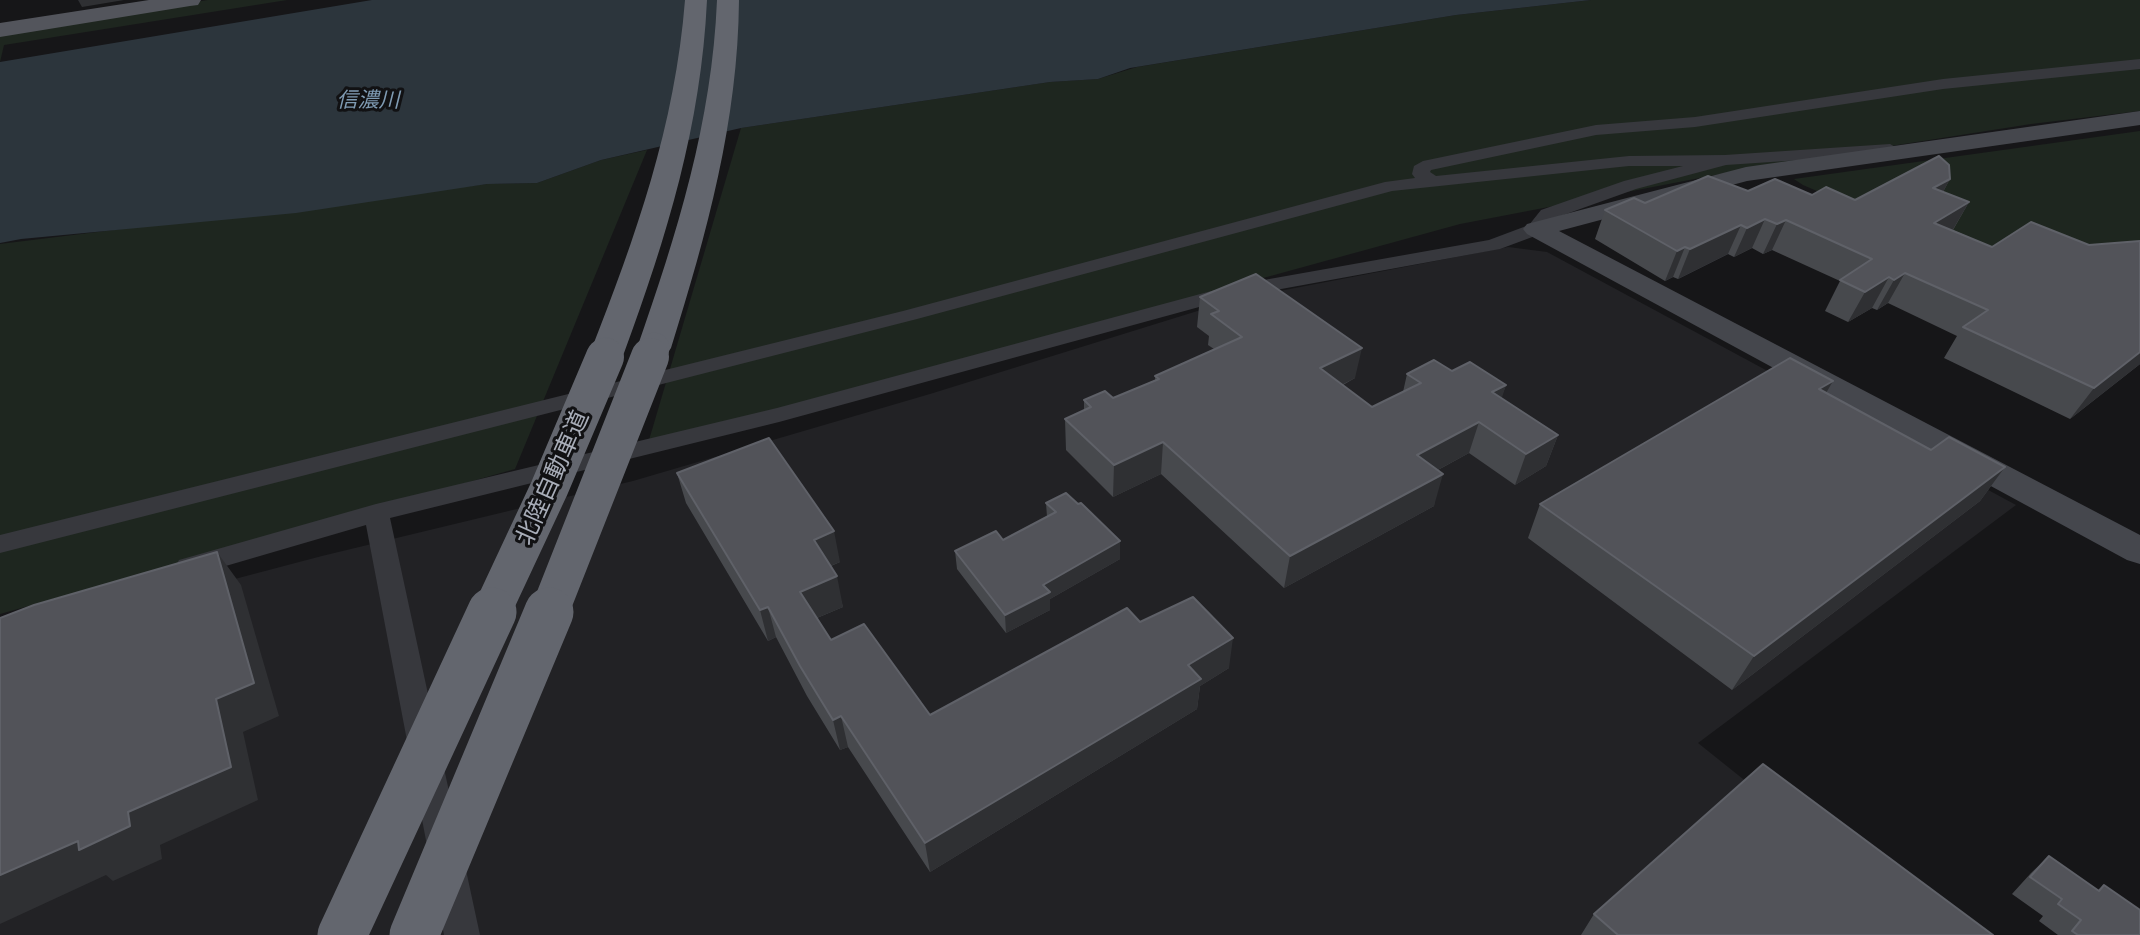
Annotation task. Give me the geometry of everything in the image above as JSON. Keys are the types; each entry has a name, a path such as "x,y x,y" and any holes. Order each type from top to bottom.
{"highway":[{"name":"北陸自動車道","path":"342,935 550,489 640,267 677,146 694,47 696,0"},
{"name":"北陸自動車道","path":"414,935 567,570 654,348 691,233 716,140 729,41 729,0"}],"main road":[{"path":"0,30 190,0"}],"street":[{"path":"1432,182 1421,173 1423,166 1596,130 1695,122 1955,83 2140,64"},
{"path":"167,573 376,513 779,415 1230,292 1493,245 1536,229 1746,174 2140,118"},
{"path":"0,544 883,322 1391,186 1629,161 1725,160 1926,148"},
{"path":"1536,229 1548,214 1630,185 1725,160"},
{"path":"1536,229 2140,551"},
{"path":"376,513 462,935"}],"shaded area":[{"path":"208,0 287,0 4,45 0,62 0,33"},
{"path":"1591,0 2140,0 2140,111 2031,124 1757,167 1460,224 647,447 741,128 1050,82 1098,79 1137,67 1456,15"},
{"path":"2140,131 2140,330 1794,179"},
{"path":"647,150 515,469 0,614 0,244 487,184 537,183 601,160"},
{"path":"1508,247 1547,252 2016,505 1698,743 1938,935 0,935 0,641 322,556 633,481 930,394 1233,300"}],"water":[{"name":"信濃川","path":"372,0 1591,0 1456,15 1130,68 1098,79 1050,82 741,128 601,160 537,183 487,184 296,213 0,243 0,62"}],"building":[{"path":"1939,156 1949,165 1950,179 1933,188 1969,202 1934,223 1992,247 2031,222 2089,245 2140,241 2140,352 2094,388 1963,327 1988,310 1905,273 1894,280 1889,277 1865,292 1840,280 1872,259 1786,220 1777,224 1765,219 1747,228 1741,225 1690,249 1685,247 1677,251 1605,210 1634,198 1645,203 1708,176 1748,191 1775,179 1812,195 1826,187 1855,200"},
{"path":"1256,274 1362,348 1320,368 1372,407 1421,383 1407,374 1434,360 1452,371 1470,362 1506,385 1492,392 1558,435 1526,454 1479,422 1417,455 1443,474 1290,556 1163,442 1114,465 1065,419 1091,407 1084,400 1105,391 1113,398 1159,379 1155,376 1242,337 1211,314 1219,311 1200,297"},
{"path":"1790,358 1833,381 1819,389 1931,450 1949,437 2005,467 1754,656 1540,504"},
{"path":"769,438 834,531 814,540 837,576 800,592 831,640 864,624 930,715 1127,608 1140,622 1193,597 1233,638 1188,665 1201,679 925,843 841,716 833,720 768,607 760,610 677,473"},
{"path":"1066,493 1078,504 1081,503 1120,541 1043,585 1050,592 1005,615 955,551 996,531 1003,540 1056,512 1046,503"},
{"path":"217,552 254,683 216,699 231,767 128,812 130,826 79,850 78,841 0,875 0,618 34,605"},
{"path":"1763,764 1993,935 1618,935 1594,914"},
{"path":"2049,856 2099,891 2104,885 2140,910 2140,935 2078,935 2072,931 2081,920 2058,904 2062,899 2030,877"}]}
